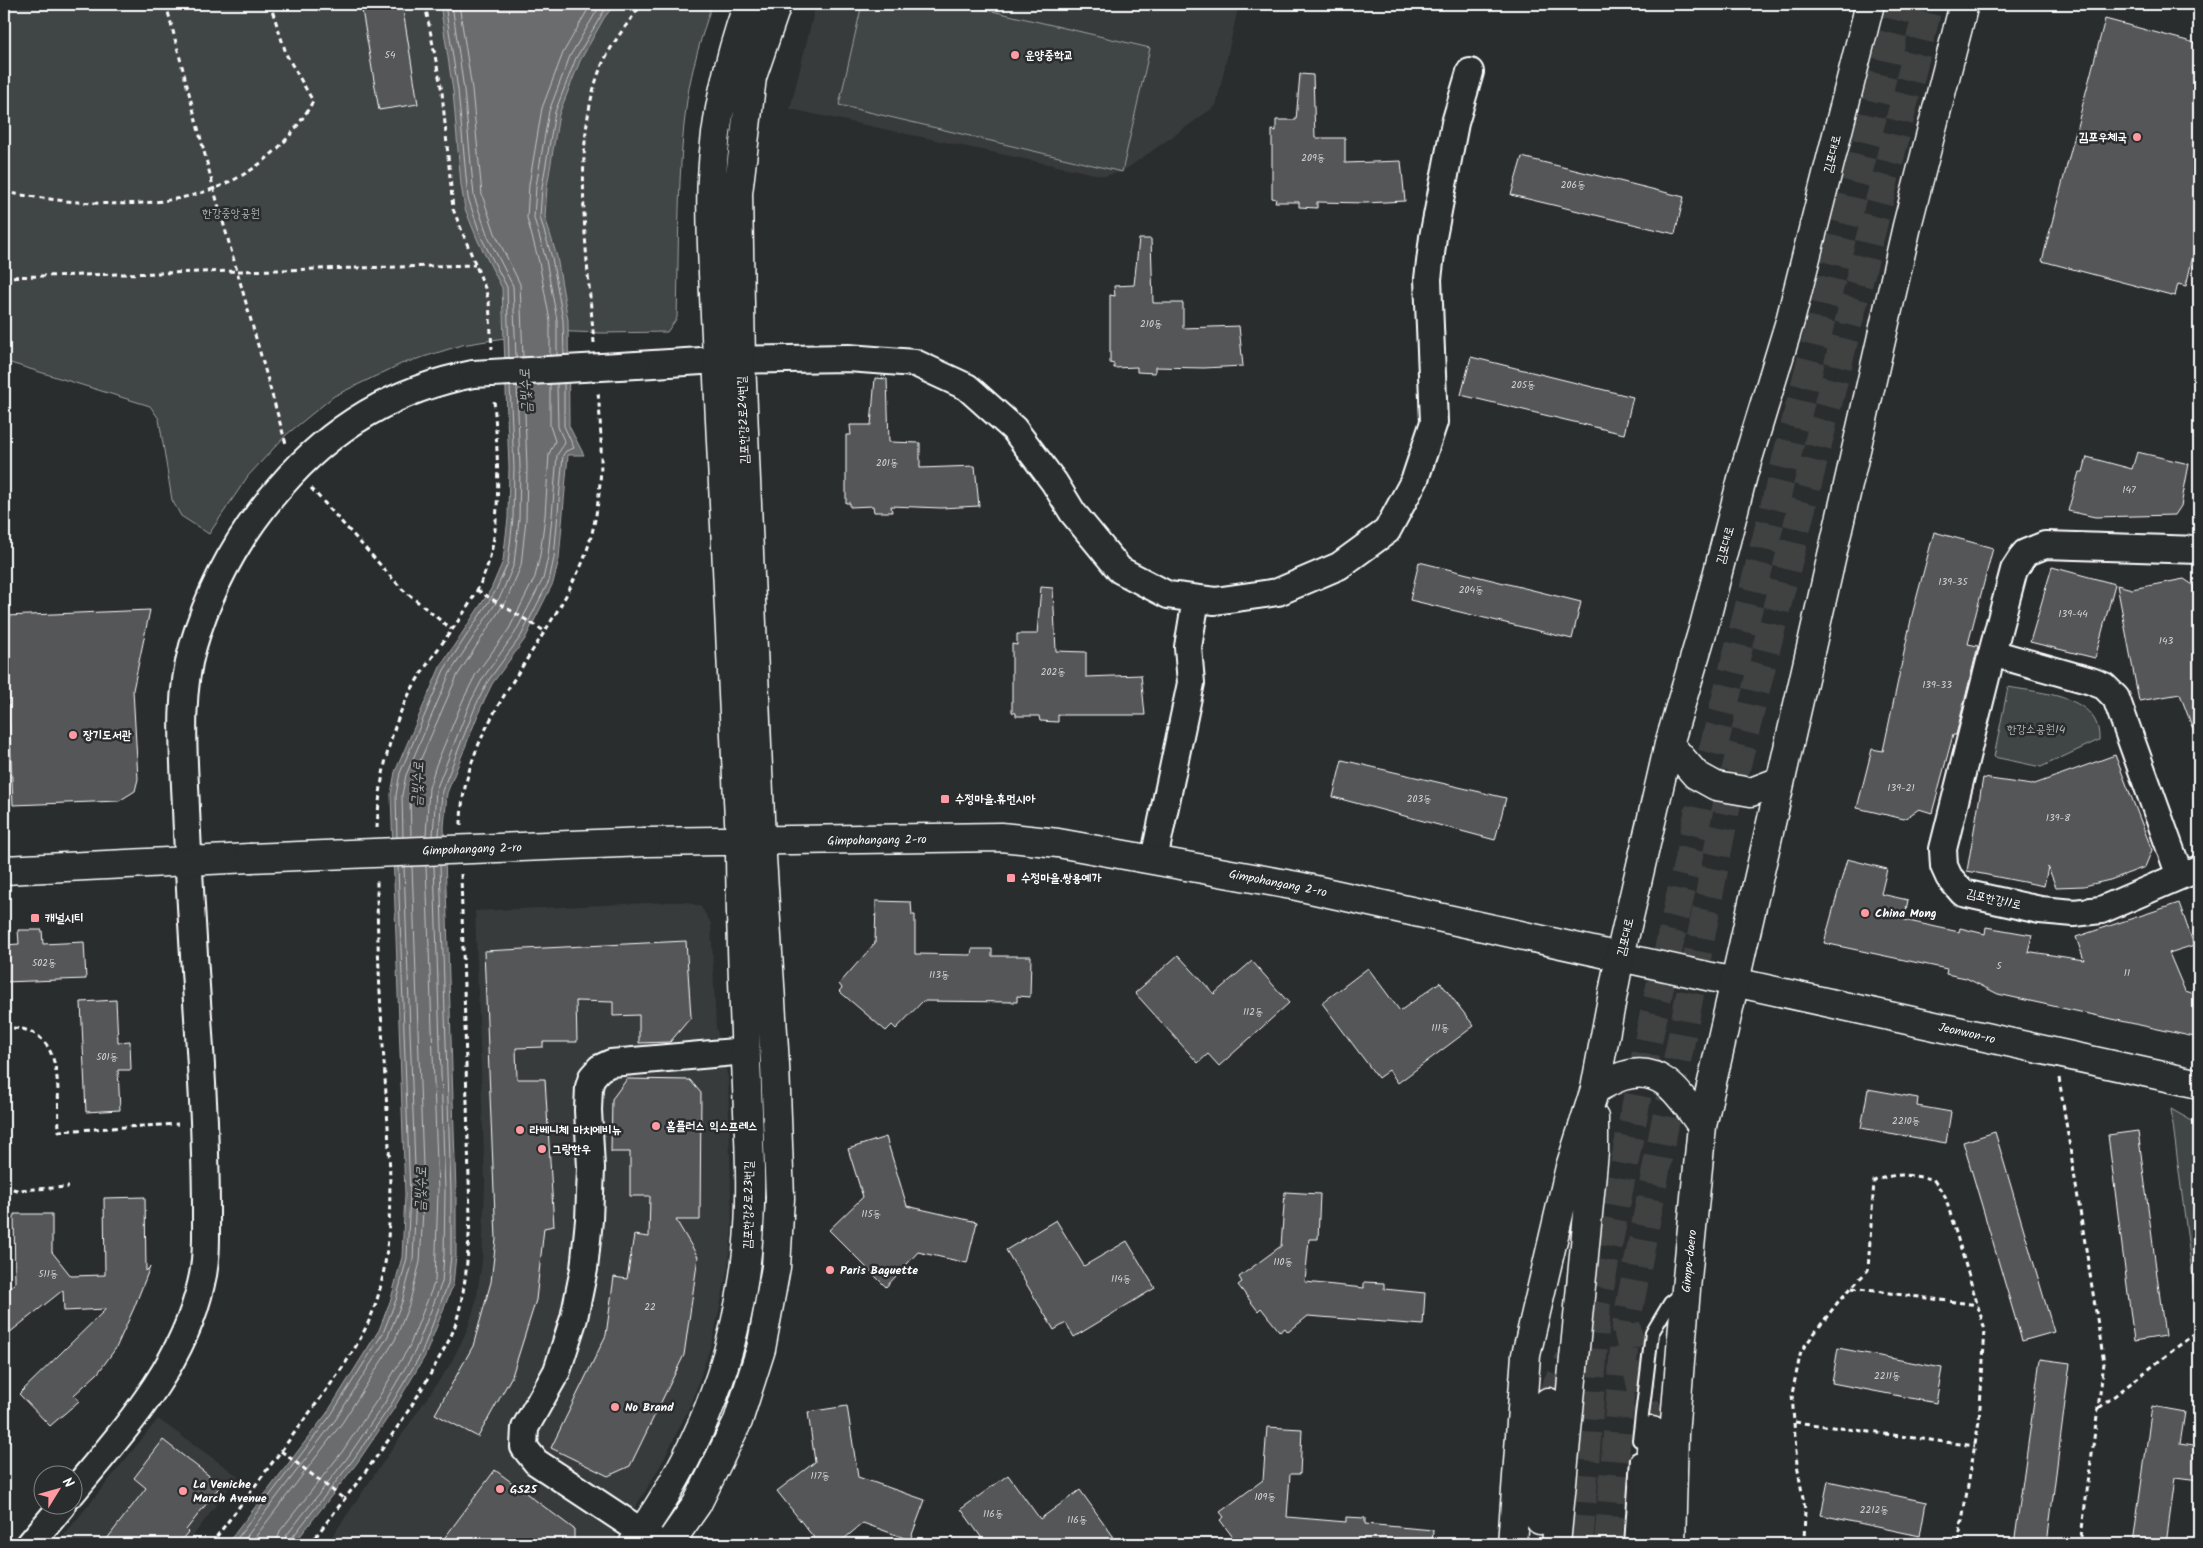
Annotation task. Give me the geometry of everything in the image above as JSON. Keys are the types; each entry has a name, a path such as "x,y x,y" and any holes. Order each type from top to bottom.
{"street":[{"name":"김포한강2로24번길","path":"729,360 713,273 712,179 717,124 727,69 748,4"},
{"name":"김포한강2로24번길","path":"751,841 729,360 742,145 752,77 777,4"},
{"name":"김포대로","path":"1594,1089 1620,956 1670,744 1704,626 1743,475 1790,321 1870,4"},
{"path":"1736,982 1907,226 1964,4"},
{"path":"82,1481 134,1418 159,1380 175,1353 190,1321 201,1283 206,1247 206,1159 188,861 184,700 192,648 211,595 238,544 262,507 296,468 337,433 368,412 406,393 441,380 473,374 729,360 848,358 914,363 967,387 1014,429 1054,482 1088,533 1120,570 1168,595 1215,602 1278,592 1339,566 1387,531 1415,478 1434,422 1428,279 1433,237 1454,123 1470,72"},
{"name":"김포한강11로","path":"1992,653 2104,686 2116,698 2190,872 2101,910 2074,913 2040,910 1963,894 1944,866 1943,849 1992,653 2014,570 2025,553 2045,546 2199,550"},
{"path":"1154,859 1191,683 1188,646 1196,599"},
{"path":"1670,744 1696,775 1716,786 1751,792 1780,781"},
{"name":"Gimpohangang 2-ro","path":"4,870 646,842 1001,837 1058,843 1297,886 1620,956 1672,970 1736,982"},
{"path":"669,1544 697,1504 738,1422 762,1349 776,1267 780,1198 775,1064 751,841"},
{"name":"김포한강2로23번길","path":"645,1540 707,1417 720,1381 742,1292 748,1251 750,1188 740,922 751,841"},
{"name":"Jeonwon-ro","path":"1736,982 2199,1084"},
{"name":"Gimpo-daero","path":"1671,1544 1674,1434 1702,1126 1736,982"},
{"path":"645,1540 536,1462 524,1447 525,1428 557,1372 574,1318 584,1269 589,1220 591,1168 588,1110 589,1087 592,1077 600,1068 611,1063 746,1050"},
{"path":"1512,1544 1526,1355 1570,1167 1594,1089 1624,1075 1645,1074 1664,1079 1702,1126"},
{"path":"1556,1544 1594,1152 1594,1089"},
{"path":"1538,1544 1548,1402"},
{"path":"1646,1544 1652,1431"},
{"path":"30,1544 54,1516"}],"lane":[{"path":"1631,1544 1639,1438 1652,1333 1670,1303 1686,1290"}],"path":[{"path":"166,4 214,190 285,443 296,468 316,495 402,589 451,629"},
{"path":"4,192 57,201 101,205 142,204 214,190 250,170 284,143 300,125 313,101 287,56 270,4"},
{"path":"425,4 442,92 453,209 489,302 492,350"},
{"path":"594,347 584,195 588,111 597,78 609,50 642,4"},
{"path":"4,277 476,265"},
{"path":"461,829 461,811 466,780 478,744 494,713 561,606 585,557 598,509 602,472 598,386"},
{"path":"376,833 379,791 398,717 418,678 477,590 485,574 491,551 495,519 497,463 494,397"},
{"path":"477,590 546,632"},
{"path":"310,1544 418,1396 453,1332 460,1307 467,1273 470,1216 461,865"},
{"path":"211,1544 337,1376 369,1321 382,1281 388,1235 389,1186 376,870"},
{"path":"4,1028 15,1027 26,1030 41,1038 50,1047 56,1064 59,1130 178,1124"},
{"path":"2055,1053 2104,1363 2080,1544"},
{"path":"1804,1544 1805,1509 1797,1465 1792,1394 1802,1351 1868,1270 1874,1181 1889,1175 1906,1174 1933,1179 1945,1196 1985,1330 1979,1421 1958,1544"},
{"path":"4,1186 17,1190 69,1187"},
{"path":"1852,1288 1978,1305"},
{"path":"2098,1409 2199,1330"},
{"path":"1795,1422 1975,1446"},
{"path":"281,1451 344,1499"}],"shaded area":[{"name":"운양중학교","path":"816,4 1239,4 1216,106 1122,172 1104,176 790,109"},
{"path":"687,902 701,907 711,923 716,1026 728,1078 732,1230 728,1268 713,1339 692,1402 663,1461 610,1544 327,1544 451,1363 467,1330 476,1302 482,1261 485,1183 475,911"},
{"path":"158,1419 238,1476 187,1544 57,1544 80,1516 82,1516 82,1513"}],"green space":[{"name":"한강중앙공원","path":"4,4 712,4 701,39 687,100 679,209 677,318 667,332 602,333 547,331 462,345 401,364 334,396 286,435 248,476 209,534 181,516 172,500 159,419 150,406 4,361"},
{"name":"운양중학교","path":"862,4 962,4 1150,48 1122,172 839,105"},
{"name":"한강소공원14","path":"2008,687 2036,691 2080,705 2090,714 2097,725 2099,740 2041,767 1994,757"},
{"path":"2171,1109 2199,1125 2199,1316 2197,1312"}],"water":[{"name":"금빛수로","path":"440,4 615,4 604,18 580,61 559,114 547,187 545,217 557,257 568,320 569,426 584,455 568,455 559,559 553,583 525,639 492,684 447,793 444,827 456,1191 456,1255 453,1285 425,1356 393,1410 357,1463 294,1544 227,1544 327,1413 379,1330 391,1299 402,1257 405,1194 391,794 395,772 440,667 491,589 503,561 508,518 509,467 502,288 478,241 465,209 461,185 453,91"}],"building":[{"path":"361,4 402,4 418,104 379,110"},
{"name":"김포우체국","path":"2105,19 2199,44 2199,230 2186,286 2178,284 2175,296 2042,261"},
{"path":"1300,74 1313,75 1315,138 1345,138 1345,163 1401,161 1405,201 1366,203 1317,202 1317,208 1299,207 1299,202 1275,202 1276,199 1272,198 1272,130 1276,131 1276,120 1296,120"},
{"path":"1522,157 1684,197 1675,234 1511,195"},
{"path":"1139,239 1151,239 1153,303 1183,303 1183,328 1239,326 1243,366 1204,368 1155,367 1155,373 1137,372 1137,367 1114,368 1114,364 1110,363 1110,295 1115,296 1114,286 1134,285"},
{"path":"1471,357 1633,397 1624,434 1461,395"},
{"path":"875,378 887,379 889,442 920,443 920,468 975,466 979,506 941,508 891,506 892,512 874,512 873,506 850,507 850,503 846,503 846,435 851,435 850,425 871,425"},
{"path":"2137,452 2189,464 2181,506 2175,515 2095,517 2068,511 2079,472 2083,472 2087,457 2132,469"},
{"path":"1934,532 1993,548 1968,644 1978,646 1956,735 1953,735 1932,813 1919,809 1904,819 1857,808 1872,749 1883,751 1912,615"},
{"path":"1419,562 1581,602 1572,639 1410,600"},
{"path":"2052,567 2115,584 2095,658 2030,642"},
{"path":"2184,579 2193,585 2199,619 2199,740 2197,740 2180,694 2139,701 2117,585 2132,589"},
{"path":"1041,587 1053,588 1056,651 1086,652 1086,677 1141,675 1145,715 1058,715 1058,722 1040,721 1039,716 1016,716 1016,713 1012,712 1012,644 1017,645 1017,634 1037,634"},
{"name":"장기도서관","path":"150,610 133,690 138,779 135,791 119,801 13,805 5,616"},
{"path":"2115,755 2152,850 2145,867 2110,880 2084,886 2056,887 2048,867 2044,886 1967,871 1983,778 2032,785"},
{"path":"1342,760 1506,798 1495,840 1333,797"},
{"path":"1847,859 1887,869 1881,894 1908,900 1904,920 1959,932 1960,928 1985,934 1986,927 2032,935 2028,953 2084,960 2076,937 2179,903 2194,945 2169,953 2185,991 2199,995 2199,1038 1998,994 1966,978 1946,974 1947,969 1824,943"},
{"path":"876,901 911,902 912,915 915,915 915,954 971,955 972,949 992,949 992,956 1031,956 1030,997 1017,996 1017,1002 923,1001 896,1029 892,1025 886,1031 839,991 842,988 839,984 875,943"},
{"path":"18,930 42,930 43,944 84,942 86,979 4,982 4,945 19,944"},
{"name":"라베니체 마치에비뉴","path":"686,941 691,1017 670,1042 639,1043 639,1015 613,1016 613,1002 576,1001 577,1042 543,1042 543,1047 516,1048 517,1079 545,1079 554,1226 544,1228 536,1300 512,1376 478,1437 435,1414 473,1346 491,1282 496,1239 484,951"},
{"path":"1178,955 1214,994 1252,961 1289,1003 1219,1066 1208,1054 1198,1063 1135,993"},
{"path":"1368,968 1400,1011 1440,982 1474,1026 1398,1083 1389,1070 1378,1078 1322,1003"},
{"path":"116,1000 118,1042 130,1041 131,1070 118,1070 120,1110 86,1112 81,1002"},
{"path":"627,1079 690,1080 701,1093 700,1220 676,1220 698,1257 684,1355 630,1466 608,1476 551,1448 606,1335 614,1277 627,1279 634,1235 649,1237 650,1196 630,1196 630,1152 611,1152 612,1099"},
{"path":"1868,1089 1918,1098 1917,1106 1951,1112 1946,1143 1861,1128"},
{"path":"2138,1131 2165,1336 2134,1341 2108,1135"},
{"path":"1995,1132 2054,1332 2022,1341 1963,1142"},
{"path":"886,1137 907,1206 977,1222 967,1263 918,1252 886,1287 829,1230 863,1197 848,1149"},
{"path":"1285,1192 1320,1194 1318,1239 1309,1239 1305,1282 1364,1288 1364,1282 1384,1283 1384,1289 1425,1293 1423,1325 1308,1316 1288,1332 1285,1328 1280,1332 1261,1308 1258,1311 1238,1285 1242,1282 1239,1277 1281,1246"},
{"path":"145,1197 146,1271 150,1267 134,1308 116,1348 98,1373 74,1395 79,1401 50,1426 19,1394 106,1309 64,1311 63,1290 4,1337 4,1292 15,1283 14,1214 52,1214 52,1252 71,1276 105,1275 104,1198"},
{"path":"1056,1220 1084,1266 1127,1241 1155,1288 1074,1337 1066,1323 1054,1330 1006,1250"},
{"path":"1838,1348 1942,1368 1936,1403 1832,1383"},
{"path":"2040,1359 2070,1363 2047,1544 2014,1544"},
{"path":"847,1406 858,1477 925,1500 910,1540 863,1523 838,1544 819,1544 777,1491 815,1462 808,1412"},
{"path":"2152,1406 2185,1412 2180,1444 2199,1447 2199,1481 2175,1478 2166,1544 2133,1544"},
{"path":"1267,1427 1302,1429 1300,1474 1290,1474 1287,1517 1346,1522 1346,1517 1365,1518 1365,1524 1433,1530 1432,1544 1238,1544 1220,1520 1224,1517 1220,1512 1263,1480"},
{"name":"La Veniche March Avenue","path":"163,1440 221,1485 186,1530 188,1532 178,1544 103,1544 146,1488 134,1478"},
{"path":"495,1470 574,1529 574,1544 440,1544"},
{"path":"1008,1475 1040,1519 1080,1490 1113,1536 1101,1544 986,1544 961,1509"},
{"path":"1828,1481 1926,1502 1920,1536 1821,1515"}],"tunnel":[{"path":"1548,1402 1597,1303 1650,1032 1710,761 1901,4"},
{"path":"1652,1431 1626,1325 1726,808 1929,4"},
{"path":"1579,1544 1597,1303"},
{"path":"1608,1544 1626,1325"}],"place":[{"name":"운양중학교","path":"1015,55"},
{"name":"김포우체국","path":"2137,137"},
{"name":"장기도서관","path":"73,735"},
{"name":"수정마을.휴먼시아","path":"945,799"},
{"name":"수정마을.쌍용예가","path":"1011,878"},
{"name":"China Mong","path":"1865,913"},
{"name":"캐널시티","path":"35,918"},
{"name":"홈플러스 익스프레스","path":"656,1126"},
{"name":"라베니체 마치에비뉴","path":"520,1130"},
{"name":"그랑한우","path":"542,1149"},
{"name":"Paris Baguette","path":"830,1270"},
{"name":"No Brand","path":"615,1407"},
{"name":"GS25","path":"500,1489"},
{"name":"La Veniche March Avenue","path":"183,1491"}]}
